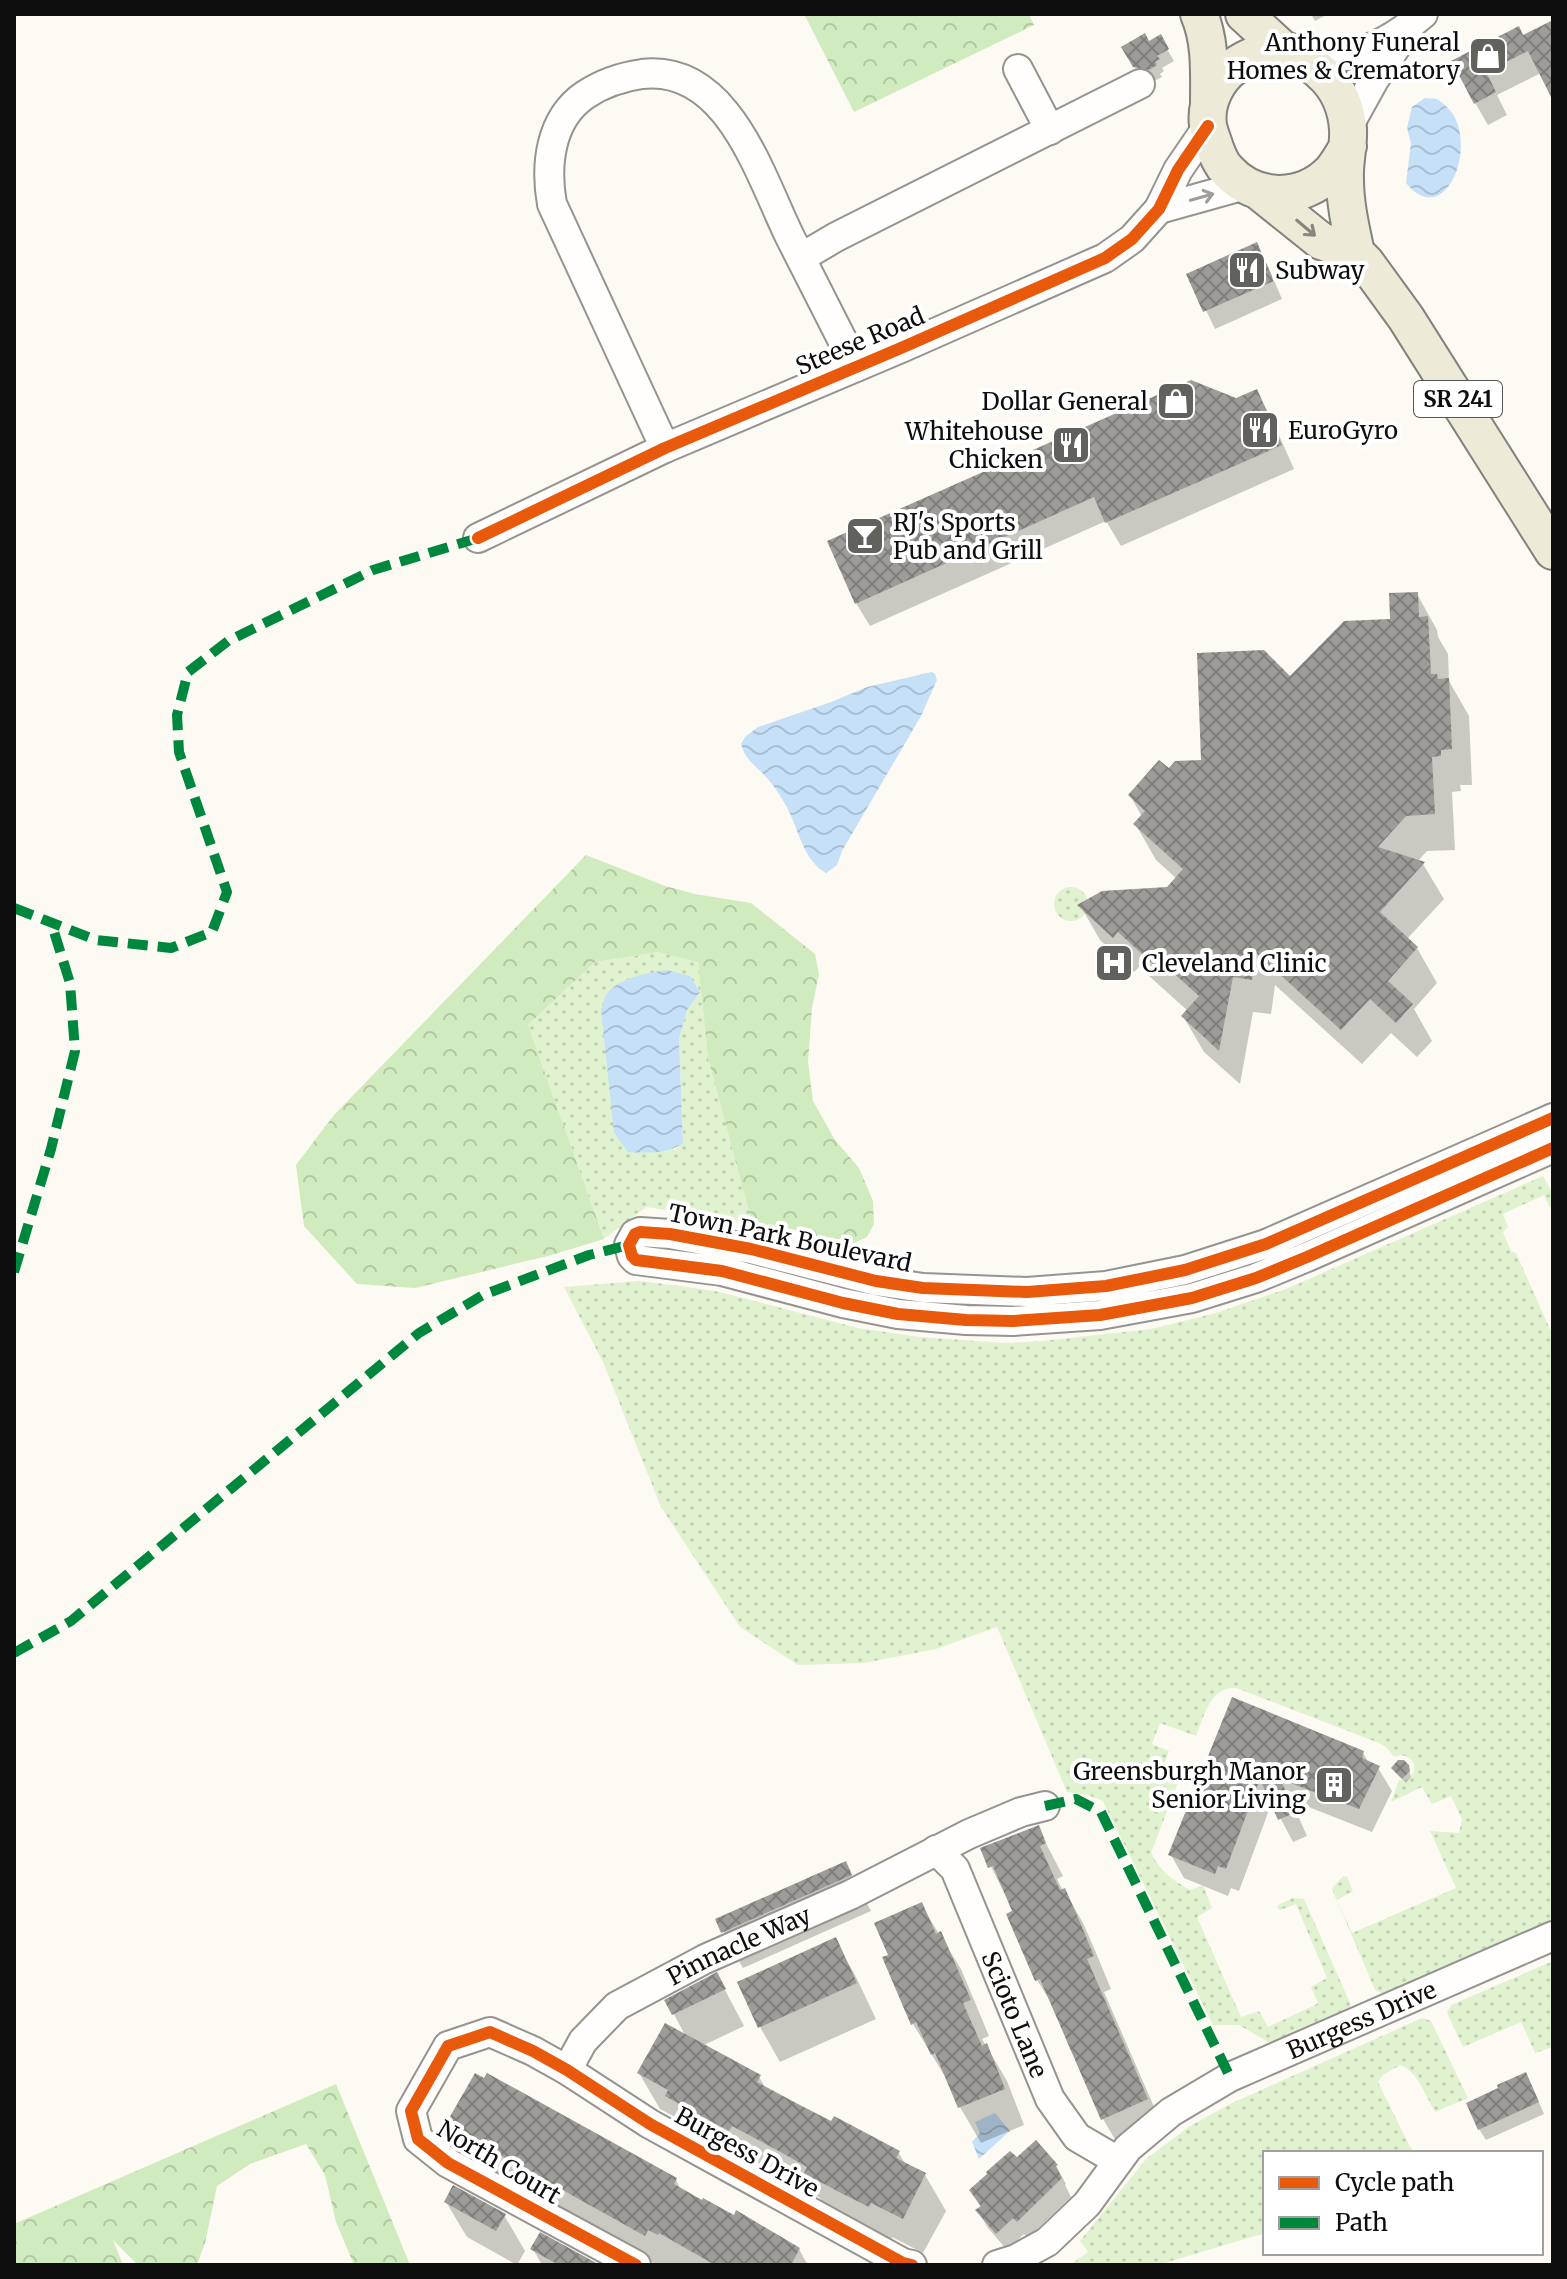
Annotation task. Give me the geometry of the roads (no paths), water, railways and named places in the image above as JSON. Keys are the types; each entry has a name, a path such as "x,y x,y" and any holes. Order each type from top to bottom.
{"main road":[{"name":"SR 241","path":"1199,14 1206,30 1208,52 1208,114 1218,157 1226,170 1321,241 1356,253"},
{"name":"SR 241","path":"1244,14 1327,76 1335,87 1348,136 1346,206 1356,253 1406,318 1553,551"},
{"path":"1208,114 1220,79 1234,66 1252,56 1291,52"},
{"path":"1253,189 1294,193 1310,187 1329,173 1348,136"}],"street":[{"path":"1291,52 1336,58 1353,55 1416,20"},
{"path":"1348,136 1374,80 1416,20"},
{"path":"1018,69 1050,130"},
{"path":"665,448 552,204 548,182 549,158 555,134 578,100 596,87 617,79 650,73 669,75 690,83 724,111 755,159 856,367"},
{"path":"802,257 1140,84"},
{"name":"Steese Road","path":"478,538 665,448 1105,258 1132,239 1159,209 1208,114"},
{"path":"1159,209 1253,189"},
{"name":"Town Park Boulevard","path":"1553,1118 1266,1244 1185,1270 1106,1286 1027,1292 923,1288 864,1279 741,1246 670,1234 640,1232 635,1234 629,1245 636,1260 722,1271 871,1310 989,1321 1089,1317 1181,1301 1256,1278 1553,1148"},
{"name":"Pinnacle Way","path":"567,2070 583,2041 617,2006 705,1959 850,1895 936,1850 1021,1812 1045,1806"},
{"name":"Scioto Lane","path":"936,1850 955,1869 1050,2099 1077,2137 1118,2161"},
{"name":"Burgess Drive","path":"997,2265 1016,2259 1047,2242 1087,2204 1128,2148 1171,2112 1230,2077 1553,1936"},
{"name":"North Court","path":"567,2070 490,2032 448,2046 411,2111 418,2139 448,2163 636,2265"},
{"name":"Burgess Drive","path":"567,2070 865,2255 912,2265"}],"water":[{"path":"1425,98 1437,99 1447,107 1457,122 1461,139 1455,176 1446,189 1434,197 1421,195 1406,183 1411,143 1407,128 1412,107"},
{"path":"932,672 937,680 921,716 842,851 837,865 826,873 811,860 781,797 748,759 741,744 758,727 867,687"},
{"path":"667,970 690,976 700,992 687,1010 679,1039 683,1144 663,1151 628,1152 614,1133 601,1010 605,997 616,985"},
{"path":"995,2113 1010,2131 979,2159 972,2142 980,2133 975,2122"}],"place":[{"name":"Anthony Funeral Homes & Crematory","path":"1488,56"},
{"name":"Subway","path":"1247,270"},
{"name":"Dollar General","path":"1176,401"},
{"name":"EuroGyro","path":"1260,430"},
{"name":"Whitehouse Chicken","path":"1071,445"},
{"name":"RJ's Sports Pub and Grill","path":"865,536"},
{"name":"Cleveland Clinic","path":"1114,963"},
{"name":"Greensburgh Manor Senior Living","path":"1334,1785"}]}
